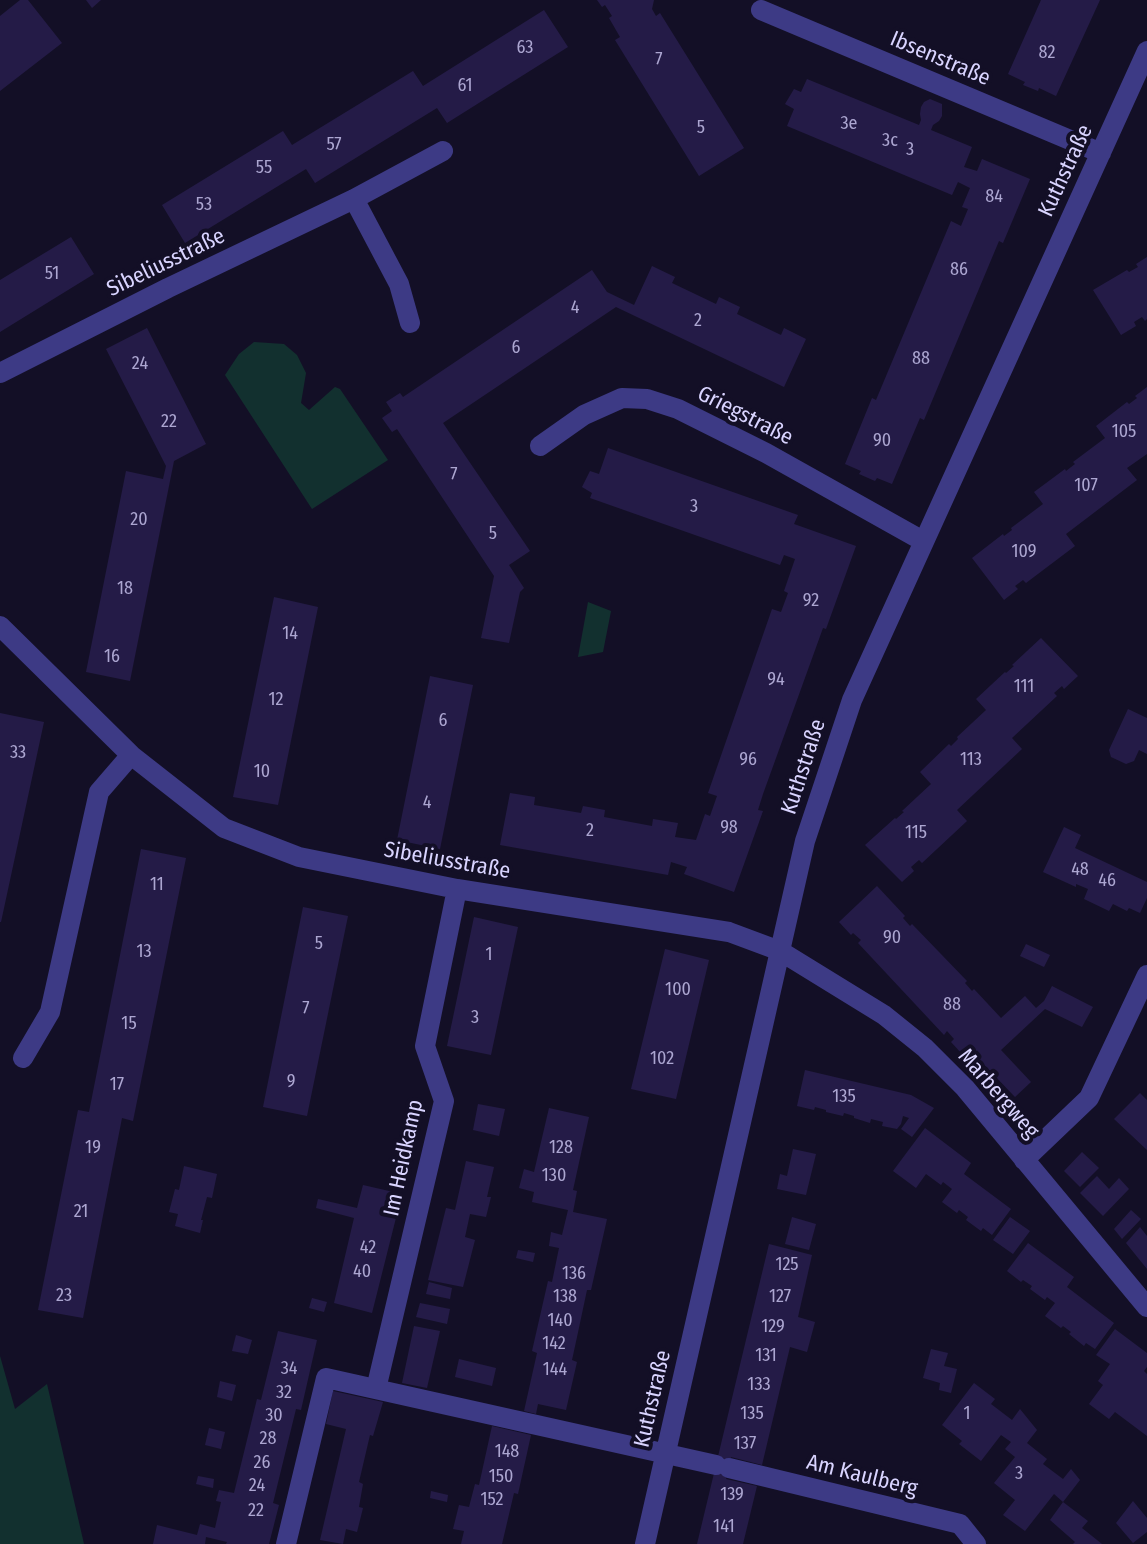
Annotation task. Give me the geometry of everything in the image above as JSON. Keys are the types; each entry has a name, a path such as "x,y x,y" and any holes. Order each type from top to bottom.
{"street":[{"name":"Ibsenstraße","path":"761,10 1101,153"},
{"name":"Kuthstraße","path":"645,1544 805,841 852,700 1147,51"},
{"name":"Sibeliusstraße","path":"0,373 354,199 443,151"},
{"path":"354,199 399,284 410,323"},
{"name":"Griegstraße","path":"540,446 584,415 622,398 647,399 678,409 766,453 923,541"},
{"name":"Sibeliusstraße","path":"0,626 131,755 224,828 299,857 457,889 729,932 780,951"},
{"path":"23,1058 50,1012 99,792 131,755"},
{"name":"Im Heidkamp","path":"376,1389 444,1101 425,1046 457,889"},
{"name":"Marbergweg","path":"780,951 884,1015 925,1048 965,1088 1147,1307"},
{"path":"1024,1160 1089,1098 1147,975"},
{"path":"286,1544 326,1378 666,1453"},
{"name":"Am Kaulberg","path":"666,1453 960,1524 976,1544"}],"green space":[{"path":"254,342 284,344 297,355 306,373 301,403 309,410 335,387 340,389 388,460 312,509 225,375 239,354"},
{"path":"588,602 611,611 603,652 578,657"},
{"path":"0,1356 15,1409 47,1384 84,1544 0,1544"}],"building":[{"path":"20,0 28,0 62,43 0,91 0,16"},
{"path":"86,0 101,0 92,8"},
{"path":"597,0 654,0 652,9 656,16 660,13 744,148 699,176 615,40 620,37 609,18 612,16 605,5 602,7"},
{"path":"1041,0 1100,0 1056,96 1023,85 1025,82 1008,74"},
{"path":"544,10 568,47 447,123 437,108 315,183 306,169 185,243 162,205 283,131 292,145 413,71 423,86"},
{"path":"807,79 919,125 924,102 930,99 942,104 942,116 931,130 972,147 964,167 977,171 982,159 1030,179 1003,243 999,241 924,420 920,418 892,484 877,478 875,481 845,464 872,398 876,400 951,221 961,226 968,209 962,207 970,188 958,182 952,195 787,126 794,109 785,104 794,89 801,92"},
{"path":"71,237 94,274 0,332 0,280"},
{"path":"1147,257 1147,319 1145,321 1142,317 1134,322 1136,326 1121,335 1093,290 1138,267 1136,264"},
{"path":"652,266 675,277 672,283 716,304 719,297 740,307 737,314 781,335 784,328 806,339 784,387 616,307 443,423 530,551 509,565 524,588 520,592 509,643 481,638 494,576 397,429 392,432 382,418 392,411 386,402 400,393 403,397 592,270 607,292 634,305"},
{"path":"147,328 206,444 174,461 130,681 86,672 126,471 163,479 166,466 106,349"},
{"path":"1147,387 1147,454 1127,468 1137,480 1066,534 1075,546 1026,583 1023,580 1015,586 1018,589 1004,600 972,558 1043,504 1034,492 1066,471 1105,438 1096,426 1137,398 1135,396"},
{"path":"608,448 798,515 794,524 856,546 763,794 758,810 763,811 734,892 684,874 687,867 671,862 668,875 500,845 510,793 535,797 534,805 581,813 583,806 605,810 604,817 652,826 653,819 678,823 675,837 696,840 705,814 710,816 717,796 708,793 772,609 781,612 788,593 784,591 795,559 784,555 780,565 590,498 592,493 582,487 590,471 599,474"},
{"path":"274,597 318,607 278,805 233,797"},
{"path":"1041,638 1078,676 1064,689 1062,686 1054,693 1057,696 1012,738 1022,749 957,810 967,821 922,863 919,860 911,867 914,871 902,882 865,845 931,784 920,772 986,710 976,699"},
{"path":"430,676 473,685 440,849 397,840"},
{"path":"1128,709 1147,718 1147,754 1139,750 1134,761 1126,764 1111,757 1109,750"},
{"path":"0,713 44,722 1,922 0,922"},
{"path":"1064,827 1081,835 1075,848 1147,882 1147,898 1140,913 1113,904 1109,911 1084,899 1088,889 1043,872"},
{"path":"141,849 186,858 133,1121 122,1118 83,1318 38,1310 78,1110 89,1112"},
{"path":"877,886 905,916 903,918 910,926 912,924 967,981 965,983 972,991 974,989 1001,1018 1025,996 1036,1008 1052,986 1093,1007 1082,1027 1045,1009 1001,1050 1031,1082 1015,1097 968,1048 962,1054 951,1042 954,1039 947,1031 944,1035 858,943 861,940 853,933 851,935 839,922"},
{"path":"303,907 348,916 307,1116 263,1107"},
{"path":"474,917 518,927 491,1055 447,1046"},
{"path":"1026,944 1050,955 1044,967 1020,956"},
{"path":"665,949 709,960 676,1099 631,1089"},
{"path":"805,1070 911,1095 934,1108 912,1137 901,1129 909,1118 903,1116 897,1129 882,1126 883,1122 871,1119 870,1123 844,1113 843,1116 815,1107 814,1110 797,1106"},
{"path":"1140,1093 1147,1100 1147,1150 1114,1119"},
{"path":"478,1104 505,1109 499,1136 473,1130"},
{"path":"549,1108 589,1117 573,1190 577,1191 573,1212 607,1219 591,1290 587,1290 572,1360 577,1362 566,1410 538,1404 536,1414 524,1411 537,1353 532,1351 559,1248 549,1246 551,1232 562,1235 568,1210 532,1202 534,1192 519,1188 524,1169 534,1172"},
{"path":"925,1128 971,1163 964,1174 1011,1209 992,1235 983,1228 981,1231 966,1220 968,1217 959,1210 957,1213 942,1202 952,1189 943,1182 941,1185 926,1174 916,1188 893,1171"},
{"path":"793,1149 816,1154 806,1195 777,1189 780,1174 787,1176"},
{"path":"1082,1152 1099,1168 1080,1187 1064,1171"},
{"path":"466,1161 494,1167 486,1217 470,1214 465,1237 475,1240 463,1287 428,1280 446,1208 455,1210"},
{"path":"184,1166 217,1174 212,1198 207,1197 200,1233 175,1226 178,1214 169,1212 175,1189 179,1190"},
{"path":"1097,1176 1109,1189 1119,1178 1129,1189 1103,1216 1080,1193"},
{"path":"363,1185 402,1194 372,1313 334,1303 354,1218 316,1208 318,1199 357,1208"},
{"path":"1131,1210 1141,1219 1122,1239 1114,1229"},
{"path":"792,1217 816,1224 809,1250 785,1244"},
{"path":"1010,1217 1030,1231 1013,1254 993,1240"},
{"path":"1140,1227 1147,1236 1147,1269 1126,1243"},
{"path":"1028,1243 1074,1277 1067,1287 1114,1323 1095,1349 1086,1343 1084,1346 1069,1334 1071,1332 1045,1316 1055,1303 1047,1297 1045,1300 1030,1289 1032,1286 1007,1271"},
{"path":"769,1244 812,1255 798,1317 815,1322 807,1352 790,1347 762,1465 731,1457 726,1479 757,1486 743,1544 697,1544"},
{"path":"518,1250 535,1253 533,1262 516,1258"},
{"path":"429,1282 452,1288 450,1299 426,1294"},
{"path":"312,1298 327,1302 324,1312 309,1308"},
{"path":"420,1303 450,1309 447,1324 416,1317"},
{"path":"414,1326 440,1331 427,1388 402,1383"},
{"path":"1115,1329 1147,1353 1144,1371 1147,1374 1147,1436 1115,1412 1109,1419 1089,1404 1103,1385 1098,1381 1110,1364 1096,1355"},
{"path":"278,1331 317,1340 301,1410 296,1409 273,1503 279,1505 269,1544 226,1544 206,1537 205,1544 153,1544 157,1525 197,1535 200,1524 215,1528 221,1502 216,1501 219,1490 234,1493 257,1399 261,1400"},
{"path":"236,1335 252,1340 248,1354 232,1351"},
{"path":"931,1349 948,1353 944,1366 957,1369 951,1393 939,1390 940,1383 923,1378"},
{"path":"459,1359 496,1368 492,1386 455,1377"},
{"path":"220,1381 236,1385 232,1401 217,1397"},
{"path":"974,1383 995,1399 991,1404 1012,1420 1020,1409 1037,1430 1027,1443 1047,1459 1043,1464 1063,1479 1071,1469 1080,1480 1063,1502 1054,1494 1025,1531 1003,1515 1015,1500 994,1483 1015,1457 1005,1449 1011,1442 1001,1435 981,1461 959,1444 962,1441 942,1425"},
{"path":"333,1391 383,1402 373,1436 370,1435 359,1482 363,1484 359,1507 363,1508 357,1532 346,1529 343,1544 320,1540 346,1429 326,1424"},
{"path":"492,1426 531,1435 518,1494 514,1493 502,1544 461,1544 464,1531 453,1529 459,1505 469,1507 475,1484 479,1485"},
{"path":"209,1428 225,1432 221,1449 205,1445"},
{"path":"198,1476 214,1479 213,1488 196,1484"},
{"path":"431,1491 448,1495 447,1502 430,1498"},
{"path":"1133,1501 1147,1518 1147,1532 1133,1543 1116,1523"},
{"path":"1063,1502 1088,1521 1082,1528 1102,1544 1073,1544 1075,1542 1050,1520"}]}
